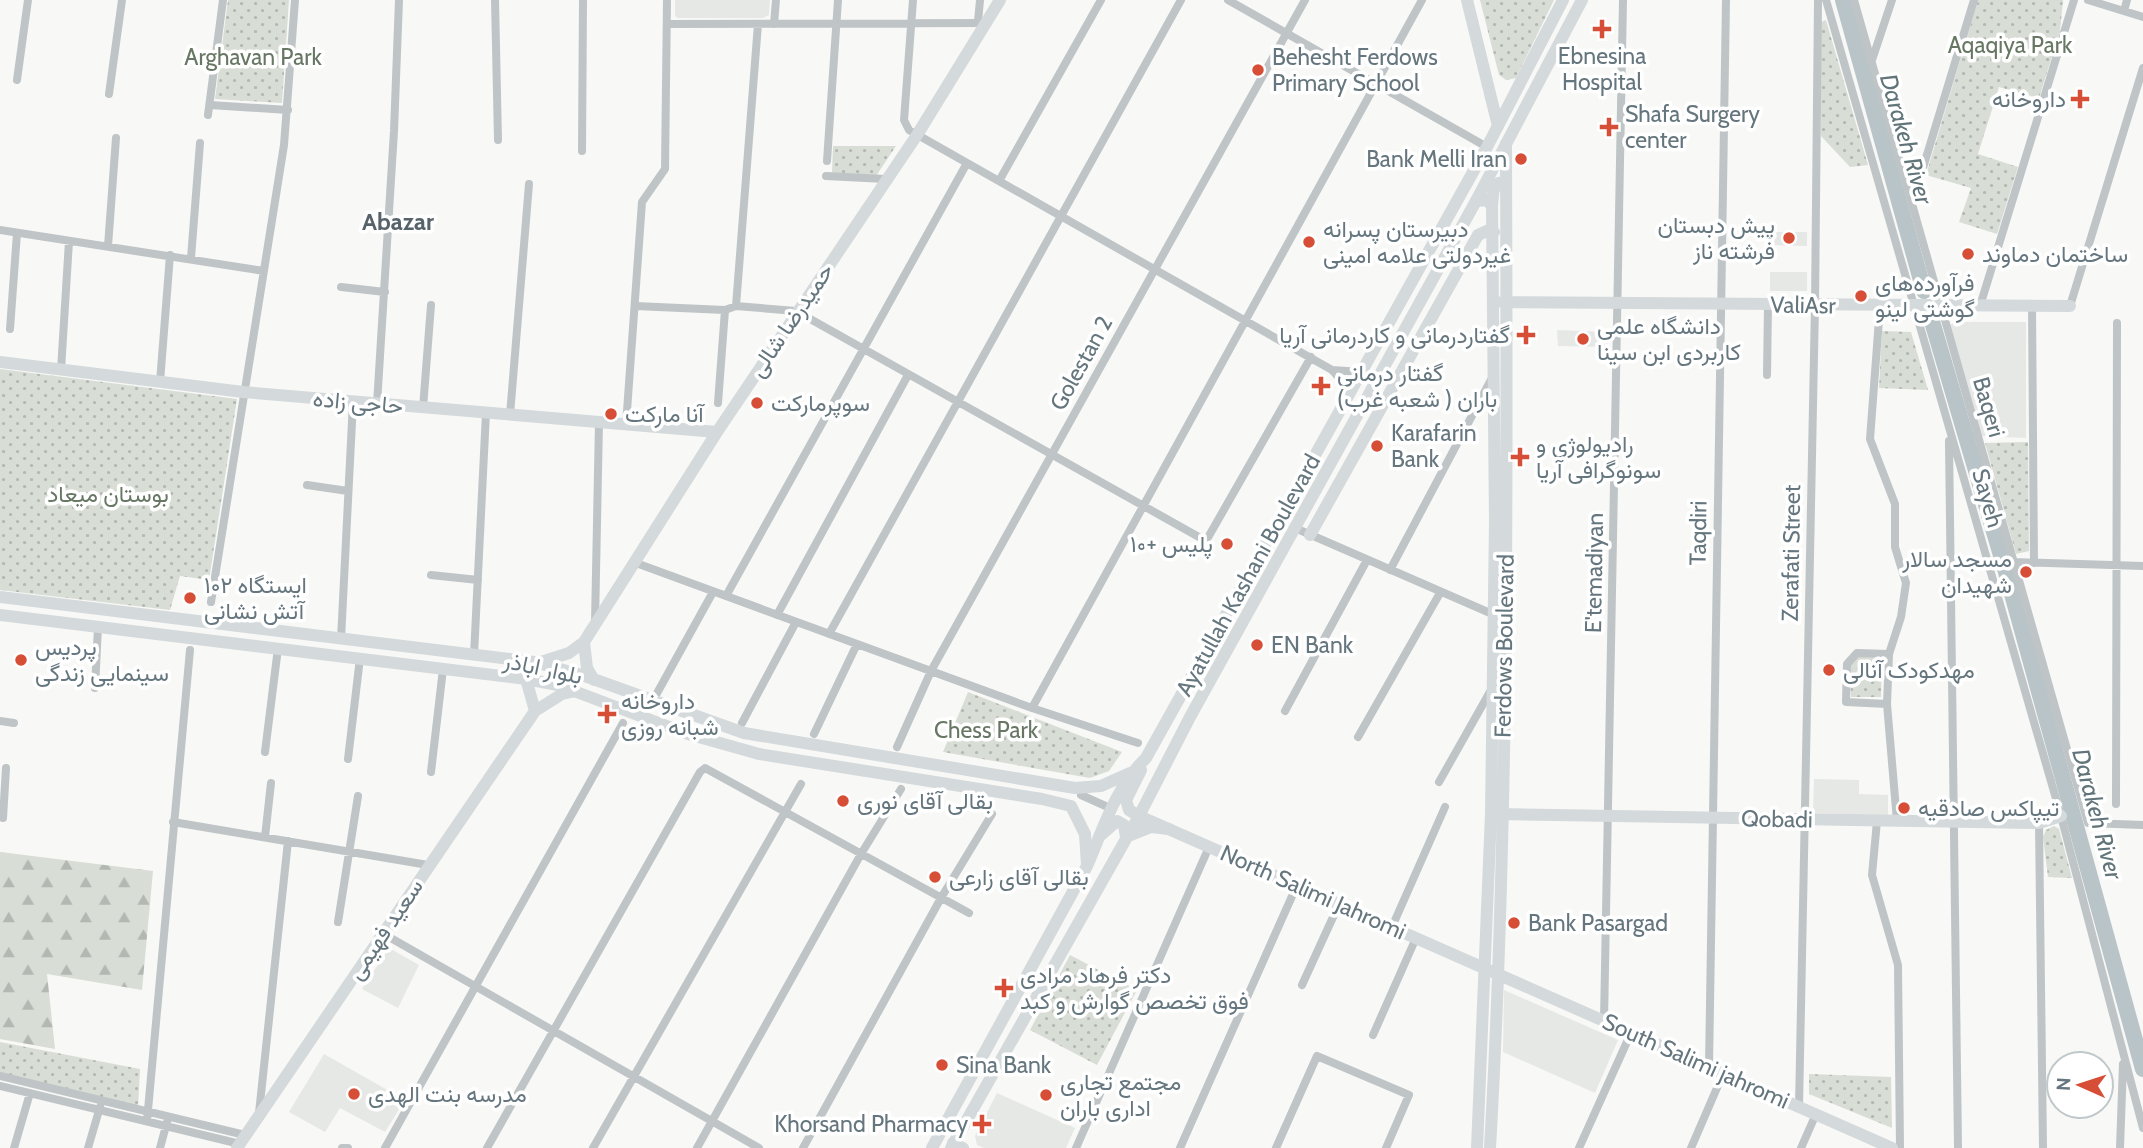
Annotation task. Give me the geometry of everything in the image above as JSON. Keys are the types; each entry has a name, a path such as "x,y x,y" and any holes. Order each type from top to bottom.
{"main road":[{"name":"حمیدرضا شالی","path":"584,642 796,311 917,135 981,22 1000,0"},
{"path":"1467,0 1498,126"},
{"name":"Ayatullah Kashani Boulevard","path":"932,1148 1087,866 1110,808 1130,774 1146,758 1487,146 1563,0"},
{"name":"Ayatullah Kashani Boulevard","path":"956,1146 1476,201 1582,0"},
{"name":"Ferdows Boulevard","path":"1490,1148 1497,814 1501,302 1506,144"},
{"path":"1492,206 1494,186 1499,183 1506,189"},
{"path":"1476,201 1487,200 1492,206"},
{"name":"Ferdows Boulevard","path":"1492,206 1501,302"},
{"path":"1310,534 1478,235 1489,230 1494,232"},
{"name":"ValiAsr","path":"1501,302 2070,306"},
{"name":"حاجی زاده","path":"0,362 243,392 717,432"},
{"name":"بلوار اباذر","path":"0,597 534,662 594,680 744,733 1078,791 1101,786 1130,774"},
{"name":"بلوار اباذر","path":"0,615 526,679 576,691 688,734 759,754 1042,799 1071,806"},
{"path":"534,662 569,653 584,642"},
{"path":"584,642 584,655 594,680"},
{"path":"526,679 535,711 562,694 576,691"},
{"name":"سعید فهیمی","path":"241,1142 428,864 535,711"},
{"path":"1139,816 1129,810 1126,800 1146,758"},
{"path":"1078,791 1080,801 1071,806 1085,834 1087,866"},
{"name":"Qobadi","path":"1497,814 2039,823 2061,816"},
{"name":"North Salimi Jahromi","path":"1139,816 1493,972"},
{"path":"1099,838 1118,820 1124,825 1126,837 1151,827 1169,829"},
{"name":"Ferdows Boulevard","path":"1477,1148 1493,972"},
{"name":"South Salimi jahromi","path":"1493,972 1892,1148"}],"street":[{"path":"18,80 28,0"},
{"path":"110,94 122,0"},
{"path":"208,116 223,0"},
{"path":"211,602 288,110 295,0"},
{"path":"377,404 399,0"},
{"path":"495,0 498,141"},
{"path":"582,151 583,0"},
{"path":"626,425 642,202 666,169 667,0"},
{"path":"774,24 776,0"},
{"path":"827,161 838,0"},
{"path":"913,0 904,120 909,130 1332,370 1345,385 1348,395"},
{"path":"667,24 981,22 980,0"},
{"path":"999,181 1101,0"},
{"path":"829,634 1181,0"},
{"path":"1228,0 1487,146"},
{"name":"Golestan 2","path":"897,747 931,671 1305,0"},
{"path":"1032,708 1422,0"},
{"name":"E'temadiyan","path":"1604,1021 1623,0"},
{"name":"Taqdiri","path":"1709,1067 1726,0"},
{"name":"Zerafati Street","path":"1799,1107 1815,305 1818,0"},
{"name":"Sayeh","path":"1826,0 2061,816 2143,1128"},
{"name":"Baqeri","path":"1854,0 2088,823 2143,825"},
{"path":"1872,62 1892,0"},
{"path":"1912,204 1974,0"},
{"path":"1980,306 2074,0"},
{"path":"2088,0 2143,17"},
{"path":"2124,11 2127,0"},
{"path":"736,306 758,24"},
{"path":"2070,306 2143,68"},
{"path":"210,105 288,110"},
{"path":"108,246 116,138"},
{"path":"191,258 200,143"},
{"path":"726,596 967,163"},
{"path":"826,176 885,179"},
{"path":"510,415 529,184"},
{"path":"0,230 264,271"},
{"path":"10,330 17,233"},
{"path":"61,370 69,241"},
{"path":"160,382 170,255"},
{"path":"341,287 385,292"},
{"path":"423,408 431,305"},
{"path":"1767,375 1768,305"},
{"path":"635,306 725,310 736,306 796,311 1207,541 1311,358"},
{"path":"1880,306 1870,439 1895,503 1894,537 1906,583 1901,617 1889,654 1888,704 1897,821"},
{"path":"2032,306 2034,563"},
{"path":"718,403 725,310"},
{"path":"2116,323 2116,804"},
{"path":"1332,370 1361,372"},
{"path":"1390,570 1500,373"},
{"path":"777,615 908,375"},
{"path":"341,639 352,402"},
{"path":"474,655 486,413"},
{"path":"594,626 599,422"},
{"path":"1948,429 1958,1148"},
{"path":"307,485 348,491"},
{"path":"1295,528 1440,593 1499,616"},
{"path":"1285,711 1367,560"},
{"path":"2013,562 2143,566"},
{"path":"636,563 1032,708 1138,743"},
{"path":"431,575 478,579"},
{"path":"656,695 713,592"},
{"path":"1358,737 1440,593"},
{"path":"742,723 796,622"},
{"path":"96,688 97,626"},
{"path":"814,734 857,644"},
{"path":"265,752 278,648"},
{"path":"147,1121 190,650"},
{"path":"1888,704 1846,702 1847,664 1857,653 1889,654"},
{"path":"348,759 360,659"},
{"path":"431,772 443,669"},
{"path":"1438,782 1498,688"},
{"path":"0,721 14,723"},
{"path":"385,1148 623,723"},
{"path":"3,818 6,768"},
{"path":"487,1148 699,772 705,768 970,913"},
{"path":"265,837 271,783"},
{"path":"593,1148 800,784"},
{"path":"697,1148 861,854 901,789"},
{"path":"1078,791 1110,808"},
{"path":"338,922 358,796"},
{"path":"1392,927 1445,807"},
{"path":"803,1148 942,898 992,814"},
{"path":"1877,821 1872,876 1898,965 1900,1148"},
{"path":"173,822 428,864"},
{"path":"2039,823 2043,1148"},
{"path":"258,1115 288,841"},
{"path":"1076,1148 1209,846"},
{"path":"1181,1148 1297,885"},
{"path":"1302,985 1339,904"},
{"path":"382,933 475,989 759,1148"},
{"path":"1373,1035 1416,938"},
{"path":"1579,1148 1631,1033"},
{"path":"2120,1148 2123,1054"},
{"path":"1276,1148 1317,1056 1409,1095 1386,1148"},
{"path":"1691,1148 1723,1073"},
{"path":"0,1076 169,1116 241,1142"},
{"path":"0,1086 241,1142"},
{"path":"14,1148 30,1093"},
{"path":"88,1148 102,1100"},
{"path":"1801,1148 1816,1114"},
{"path":"160,1148 169,1116"},
{"path":"342,1148 348,1148"}],"shaded area":[{"path":"675,0 770,0 769,15 763,18 678,18 675,16"},
{"name":"پیش دبستان فرشته ناز","path":"1771,232 1807,232 1807,246 1771,245"},
{"path":"1770,272 1807,272 1807,291 1770,291"},
{"path":"1954,322 2026,322 2026,438 1981,436 1949,326"},
{"name":"دانشگاه علمی کاربردی ابن سینا","path":"1557,330 1608,332 1608,347 1558,346"},
{"path":"1814,779 1859,780 1859,794 1888,795 1888,815 1813,813"},
{"path":"389,948 419,965 398,1008 362,989"},
{"path":"1504,990 1618,1040 1595,1093 1503,1052"},
{"name":"مدرسه بنت الهدی","path":"324,1054 405,1100 385,1132 340,1108 325,1132 289,1112"},
{"path":"997,1093 1075,1128 1066,1148 984,1148 977,1145 975,1136"}],"green space":[{"name":"Arghavan Park","path":"228,0 289,0 282,103 215,99"},
{"path":"1480,0 1554,0 1516,78 1506,80 1499,75"},
{"name":"Aqaqiya Park","path":"1978,0 2063,0 2060,31 2039,98 1999,87 1978,154 2018,167 1997,234 1959,222 1971,188 1926,175"},
{"path":"1826,20 1868,165 1850,167 1821,136 1821,22"},
{"path":"833,146 896,146 876,176 832,173"},
{"path":"1882,331 1911,332 1928,390 1879,388"},
{"name":"بوستان میعاد","path":"0,369 237,399 209,580 180,576 170,610 0,590"},
{"path":"2028,442 2029,551 2016,554 1985,443"},
{"path":"1857,657 1882,657 1881,697 1851,697 1849,664"},
{"name":"Chess Park","path":"968,692 1122,752 1109,771 1090,778 943,752"},
{"path":"2054,826 2059,829 2072,878 2048,877 2043,837 2046,830"},
{"path":"0,852 153,871 142,990 47,974 55,1049 0,1039"},
{"path":"1070,955 1137,990 1097,1065 1030,1030"},
{"path":"0,1042 140,1069 138,1108 0,1075"},
{"path":"1809,1074 1891,1077 1892,1128 1809,1094"}],"waterway":[{"name":"Darakeh River","path":"1843,0 1924,291"},
{"name":"Darakeh River","path":"1931,318 2005,569"},
{"name":"Darakeh River","path":"2006,572 2143,1069"}],"place":[{"name":"Ebnesina Hospital","path":"1602,29"},
{"name":"Behesht Ferdows Primary School","path":"1258,70"},
{"name":"داروخانه","path":"2080,99"},
{"name":"Shafa Surgery center","path":"1609,127"},
{"name":"Bank Melli Iran","path":"1521,159"},
{"name":"پیش دبستان فرشته ناز","path":"1789,238"},
{"name":"دبیرستان پسرانه غیردولتی علامه امینی","path":"1309,242"},
{"name":"ساختمان دماوند","path":"1968,254"},
{"name":"فرآورده‌های گوشتی لینو","path":"1861,296"},
{"name":"گفتاردرمانی و کاردرمانی آریا","path":"1526,335"},
{"name":"دانشگاه علمی کاربردی ابن سینا","path":"1583,339"},
{"name":"گفتار درمانی باران ( شعبه غرب)","path":"1321,386"},
{"name":"سوپرمارکت","path":"757,403"},
{"name":"آنا مارکت","path":"611,414"},
{"name":"Karafarin Bank","path":"1377,446"},
{"name":"رادیولوژی و سونوگرافی آریا","path":"1520,457"},
{"name":"پلیس +۱۰","path":"1227,544"},
{"name":"مسجد سالار شهیدان","path":"2026,572"},
{"name":"ایستگاه ۱۰۲ آتش نشانی","path":"190,598"},
{"name":"EN Bank","path":"1257,645"},
{"name":"پردیس سینمایی زندگی","path":"21,660"},
{"name":"مهدکودک آنالی","path":"1829,670"},
{"name":"داروخانه شبانه روزی","path":"607,714"},
{"name":"بقالی آقای نوری","path":"843,801"},
{"name":"تیپاکس صادقیه","path":"1904,808"},
{"name":"بقالی آقای زارعی","path":"935,877"},
{"name":"Bank Pasargad","path":"1514,923"},
{"name":"دکتر فرهاد مرادی فوق تخصص گوارش و کبد","path":"1004,988"},
{"name":"Sina Bank","path":"942,1065"},
{"name":"مدرسه بنت الهدی","path":"354,1094"},
{"name":"مجتمع تجاری اداری باران","path":"1046,1095"},
{"name":"Khorsand Pharmacy","path":"982,1124"}],"district":[{"name":"Abazar","path":"398,222"}]}
